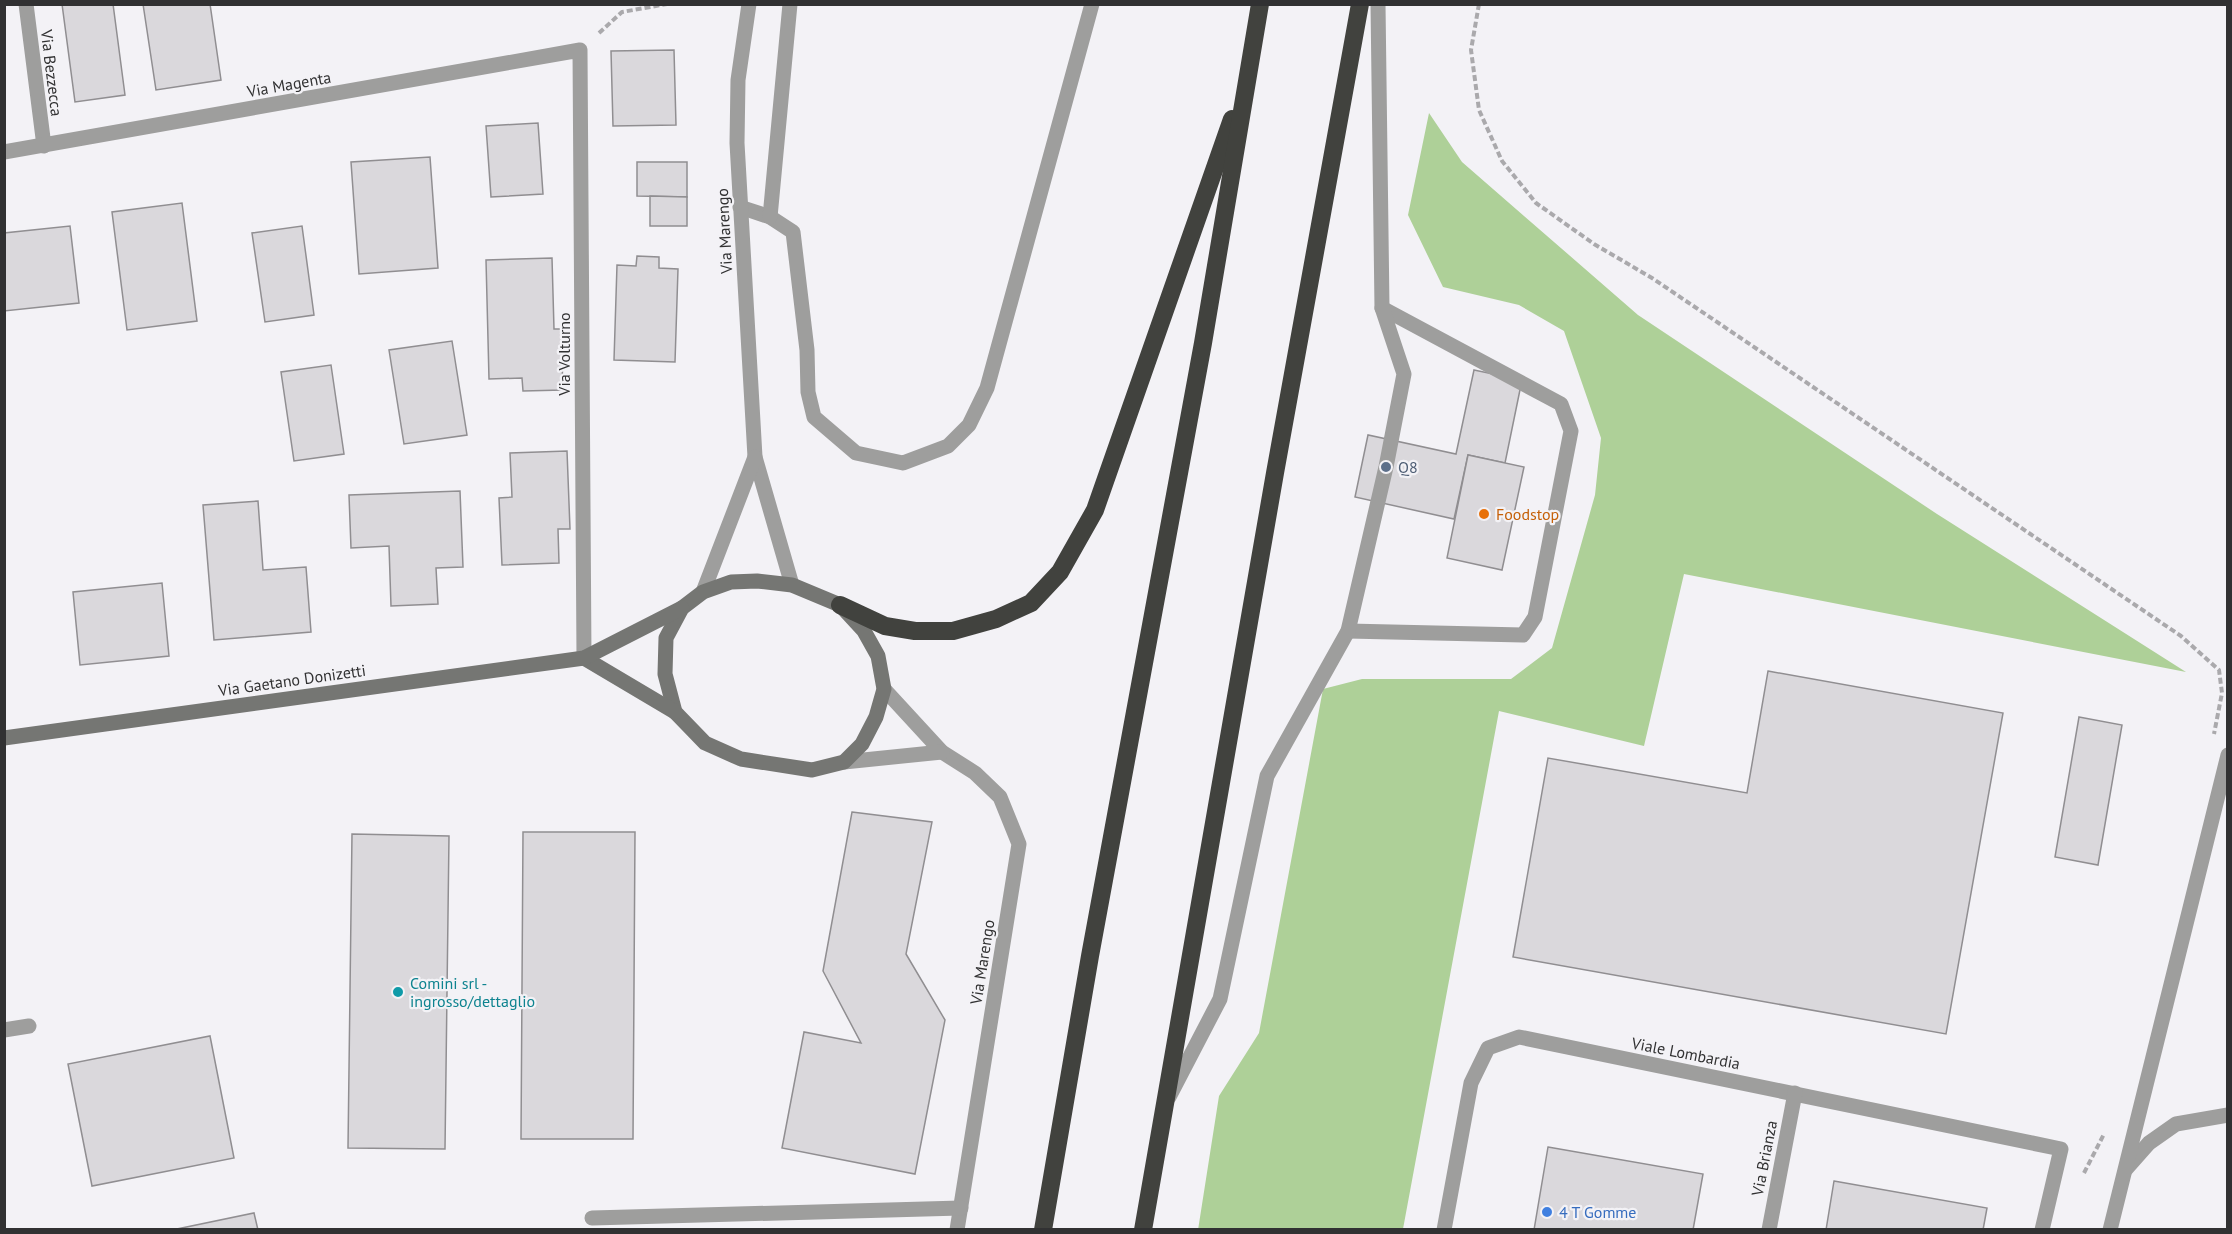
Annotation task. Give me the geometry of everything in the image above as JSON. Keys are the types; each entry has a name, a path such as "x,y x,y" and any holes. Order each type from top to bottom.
{"highway":[{"path":"1043,1230 1092,944 1203,343 1260,4"},
{"path":"1143,1230 1275,473 1360,4"},
{"path":"840,605 885,626 915,631 953,631 996,619 1031,603 1060,572 1095,510 1248,72"}],"street":[{"name":"Via Bezzecca","path":"26,4 44,146"},
{"name":"Via Marengo","path":"749,4 738,80 737,143 755,457 792,585"},
{"path":"770,217 789,4"},
{"path":"740,207 770,217 793,232 807,350 808,392 814,417 856,453 903,463 948,446 969,425 987,388 1092,4"},
{"path":"1165,1105 1220,999 1267,776 1348,631 1386,467 1404,374 1382,308 1378,4"},
{"name":"Via Magenta","path":"4,152 580,50"},
{"name":"Via Volturno","path":"580,50 584,658"},
{"path":"1348,631 1523,635 1535,617 1571,431 1561,404 1382,308"},
{"name":"Via Marengo","path":"703,592 755,457"},
{"path":"675,711 665,674 666,638 682,608 703,592 731,582 757,581 792,585 840,605 864,631 878,656 884,689 876,717 862,744 844,762"},
{"name":"Via Gaetano Donizetti","path":"4,738 584,658 682,608"},
{"path":"584,658 675,711 705,743 741,759 812,771 844,762 942,752"},
{"name":"Via Marengo","path":"884,689 942,752 975,773 1000,797 1019,844 957,1230"},
{"path":"2110,1230 2228,755"},
{"path":"4,1030 29,1026"},
{"name":"Viale Lombardia","path":"1444,1230 1471,1083 1488,1048 1519,1037 2061,1149 2042,1230"},
{"name":"Via Brianza","path":"1769,1230 1795,1093"},
{"path":"2123,1171 2149,1143 2176,1124 2228,1115"},
{"path":"592,1218 961,1208"}],"path":[{"path":"580,50 622,12 667,4"},
{"path":"1479,4 1471,50 1479,110 1502,161 1536,203 2181,636 2219,670 2222,693 2212,740"},
{"path":"2079,1182 2107,1130"}],"green space":[{"path":"1429,113 1462,162 1638,315 1937,514 2186,672 1684,574 1644,746 1499,711 1403,1229 1198,1230 1219,1096 1259,1033 1323,689 1362,679 1511,679 1552,648 1595,495 1601,438 1564,331 1519,305 1443,287 1408,215"}],"building":[{"path":"62,4 113,4 125,95 75,102"},
{"path":"143,4 210,4 221,80 156,90"},
{"path":"674,50 676,125 613,126 611,51"},
{"path":"538,123 543,194 491,197 486,126"},
{"path":"430,157 438,268 359,274 351,162"},
{"path":"637,162 687,162 687,197 637,196"},
{"path":"650,196 687,197 687,226 650,226"},
{"path":"182,203 197,321 127,330 112,212"},
{"path":"70,226 79,303 4,311 4,233"},
{"path":"302,226 314,315 265,322 252,233"},
{"path":"637,256 659,257 659,268 678,269 675,362 614,360 617,265 636,266"},
{"path":"552,258 554,329 561,329 563,390 523,391 522,378 489,379 486,260"},
{"path":"452,341 467,435 404,444 389,350"},
{"path":"331,365 344,454 294,461 281,372"},
{"path":"1474,370 1522,380 1505,463 1468,455 1454,519 1355,497 1368,435 1456,454"},
{"path":"567,451 570,529 558,529 559,563 502,565 499,498 512,497 510,453"},
{"path":"1468,455 1524,467 1502,570 1447,558"},
{"path":"460,491 463,567 436,568 438,604 391,606 389,546 351,548 349,495"},
{"path":"258,501 263,570 306,567 311,632 214,640 203,505"},
{"path":"162,583 169,656 80,665 73,592"},
{"path":"1768,671 2003,713 1946,1034 1513,957 1548,758 1747,793"},
{"path":"2079,717 2122,725 2098,865 2055,857"},
{"path":"852,812 932,822 906,954 945,1020 915,1174 782,1148 804,1032 861,1043 823,971"},
{"path":"523,832 635,832 633,1139 521,1139"},
{"name":"Comini srl - ingrosso/dettaglio","path":"352,834 449,836 445,1149 348,1148"},
{"path":"210,1036 234,1158 92,1186 68,1064"},
{"path":"1548,1147 1703,1174 1693,1230 1534,1230"},
{"path":"1834,1181 1987,1208 1983,1230 1826,1230"},
{"path":"254,1213 258,1230 172,1230"}],"place":[{"name":"Q8","path":"1386,467"},
{"name":"Foodstop","path":"1484,514"},
{"name":"Comini srl - ingrosso/dettaglio","path":"398,992"},
{"name":"4 T Gomme","path":"1547,1212"}]}
